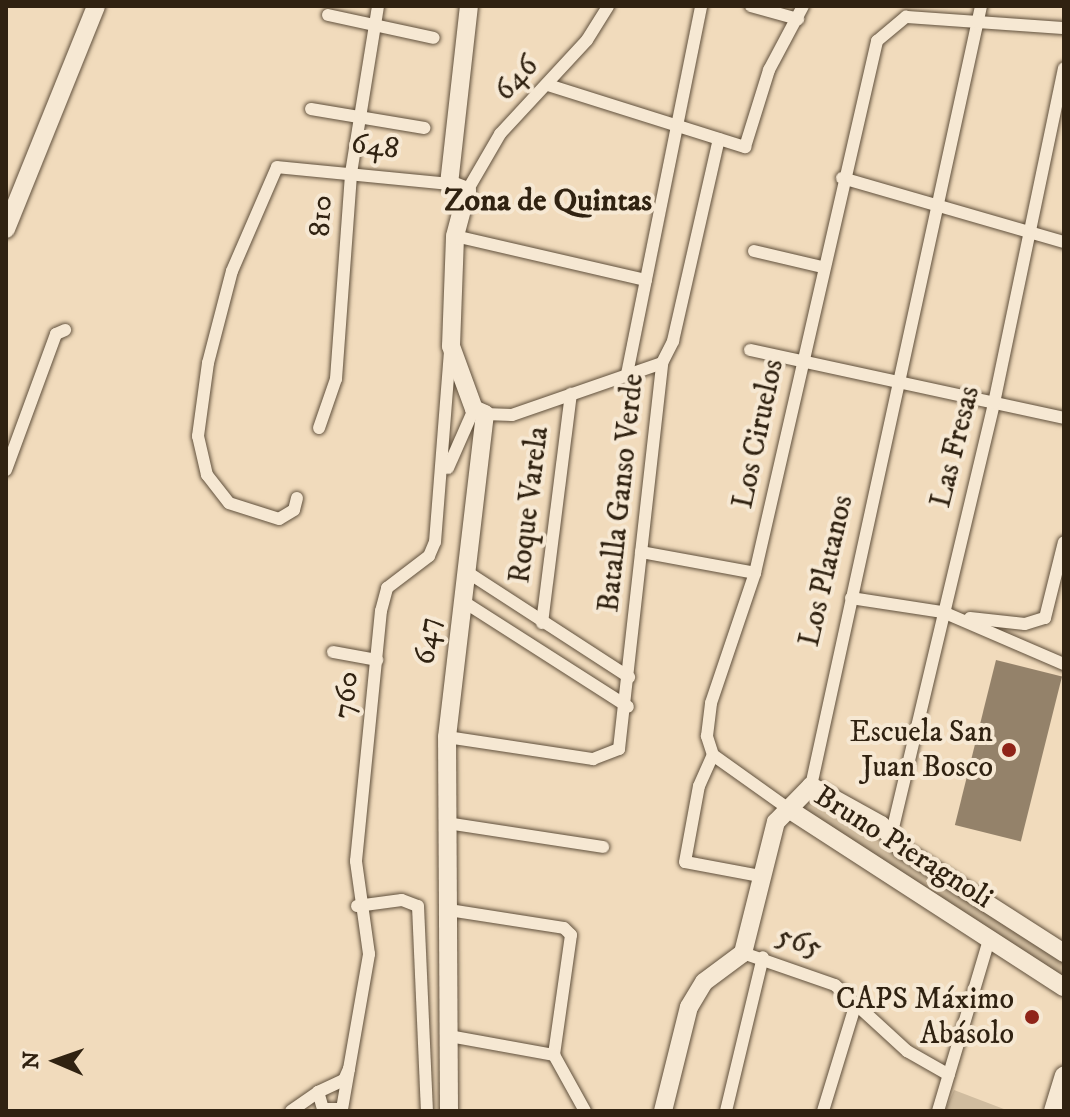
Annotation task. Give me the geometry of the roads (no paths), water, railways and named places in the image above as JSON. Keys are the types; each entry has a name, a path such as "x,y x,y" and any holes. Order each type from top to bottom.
{"street":[{"path":"6,229 96,6"},
{"name":"810","path":"319,428 336,379 351,173 378,6"},
{"name":"647","path":"449,1111 447,737 479,412 451,346 469,6"},
{"name":"646","path":"458,187 500,134 548,85 608,6"},
{"path":"627,374 701,6"},
{"path":"751,6 798,19"},
{"path":"548,85 745,147 769,70 803,6"},
{"name":"Los Platanos","path":"743,953 776,822 811,786 981,6"},
{"path":"328,15 434,38"},
{"name":"Los Ciruelos","path":"760,876 685,862 699,786 713,755 707,736 711,703 755,573 842,178 877,41 896,20 978,22"},
{"path":"978,22 1064,28"},
{"name":"Las Fresas","path":"891,836 994,403 1064,68"},
{"path":"311,109 424,128"},
{"name":"Batalla Ganso Verde","path":"447,737 608,757 619,749 628,707 662,363 673,341 719,139"},
{"name":"648","path":"297,498 294,510 279,519 229,503 207,475 198,436 208,363 232,271 277,167 458,187"},
{"path":"842,178 1064,242"},
{"path":"455,236 646,280"},
{"path":"754,251 822,267"},
{"path":"6,470 56,334 65,330"},
{"name":"760","path":"318,1092 323,1109 342,1109 369,954 357,906 356,861 387,588 429,556 445,474 451,346"},
{"path":"750,350 1064,418"},
{"path":"445,474 479,412 512,415 662,363"},
{"name":"Roque Varela","path":"542,623 571,394"},
{"path":"963,619 1039,622 1049,613 1064,542"},
{"path":"641,552 755,573"},
{"path":"463,569 629,677"},
{"path":"851,598 943,612 1064,664"},
{"path":"461,600 628,707"},
{"path":"333,652 377,660"},
{"name":"Bruno Pieragnoli","path":"713,755 790,810 1064,987"},
{"name":"Bruno Pieragnoli","path":"811,786 1064,953"},
{"path":"447,823 603,847"},
{"path":"357,906 402,900 418,906 427,1111"},
{"path":"449,910 564,928 571,947 554,1055 585,1111"},
{"path":"938,1111 990,937"},
{"path":"663,1111 696,992 743,953"},
{"name":"565","path":"743,953 820,976 856,1003 907,1051 949,1075"},
{"path":"726,1111 763,957"},
{"path":"823,1111 856,1003"},
{"path":"449,1036 554,1055"},
{"path":"291,1111 318,1092 344,1080 349,1069"},
{"path":"1053,1111 1064,1076"}],"place":[{"name":"Escuela San Juan Bosco","path":"1009,750"},
{"name":"CAPS Máximo Abásolo","path":"1032,1017"}],"district":[{"name":"Zona de Quintas","path":"548,201"}]}
